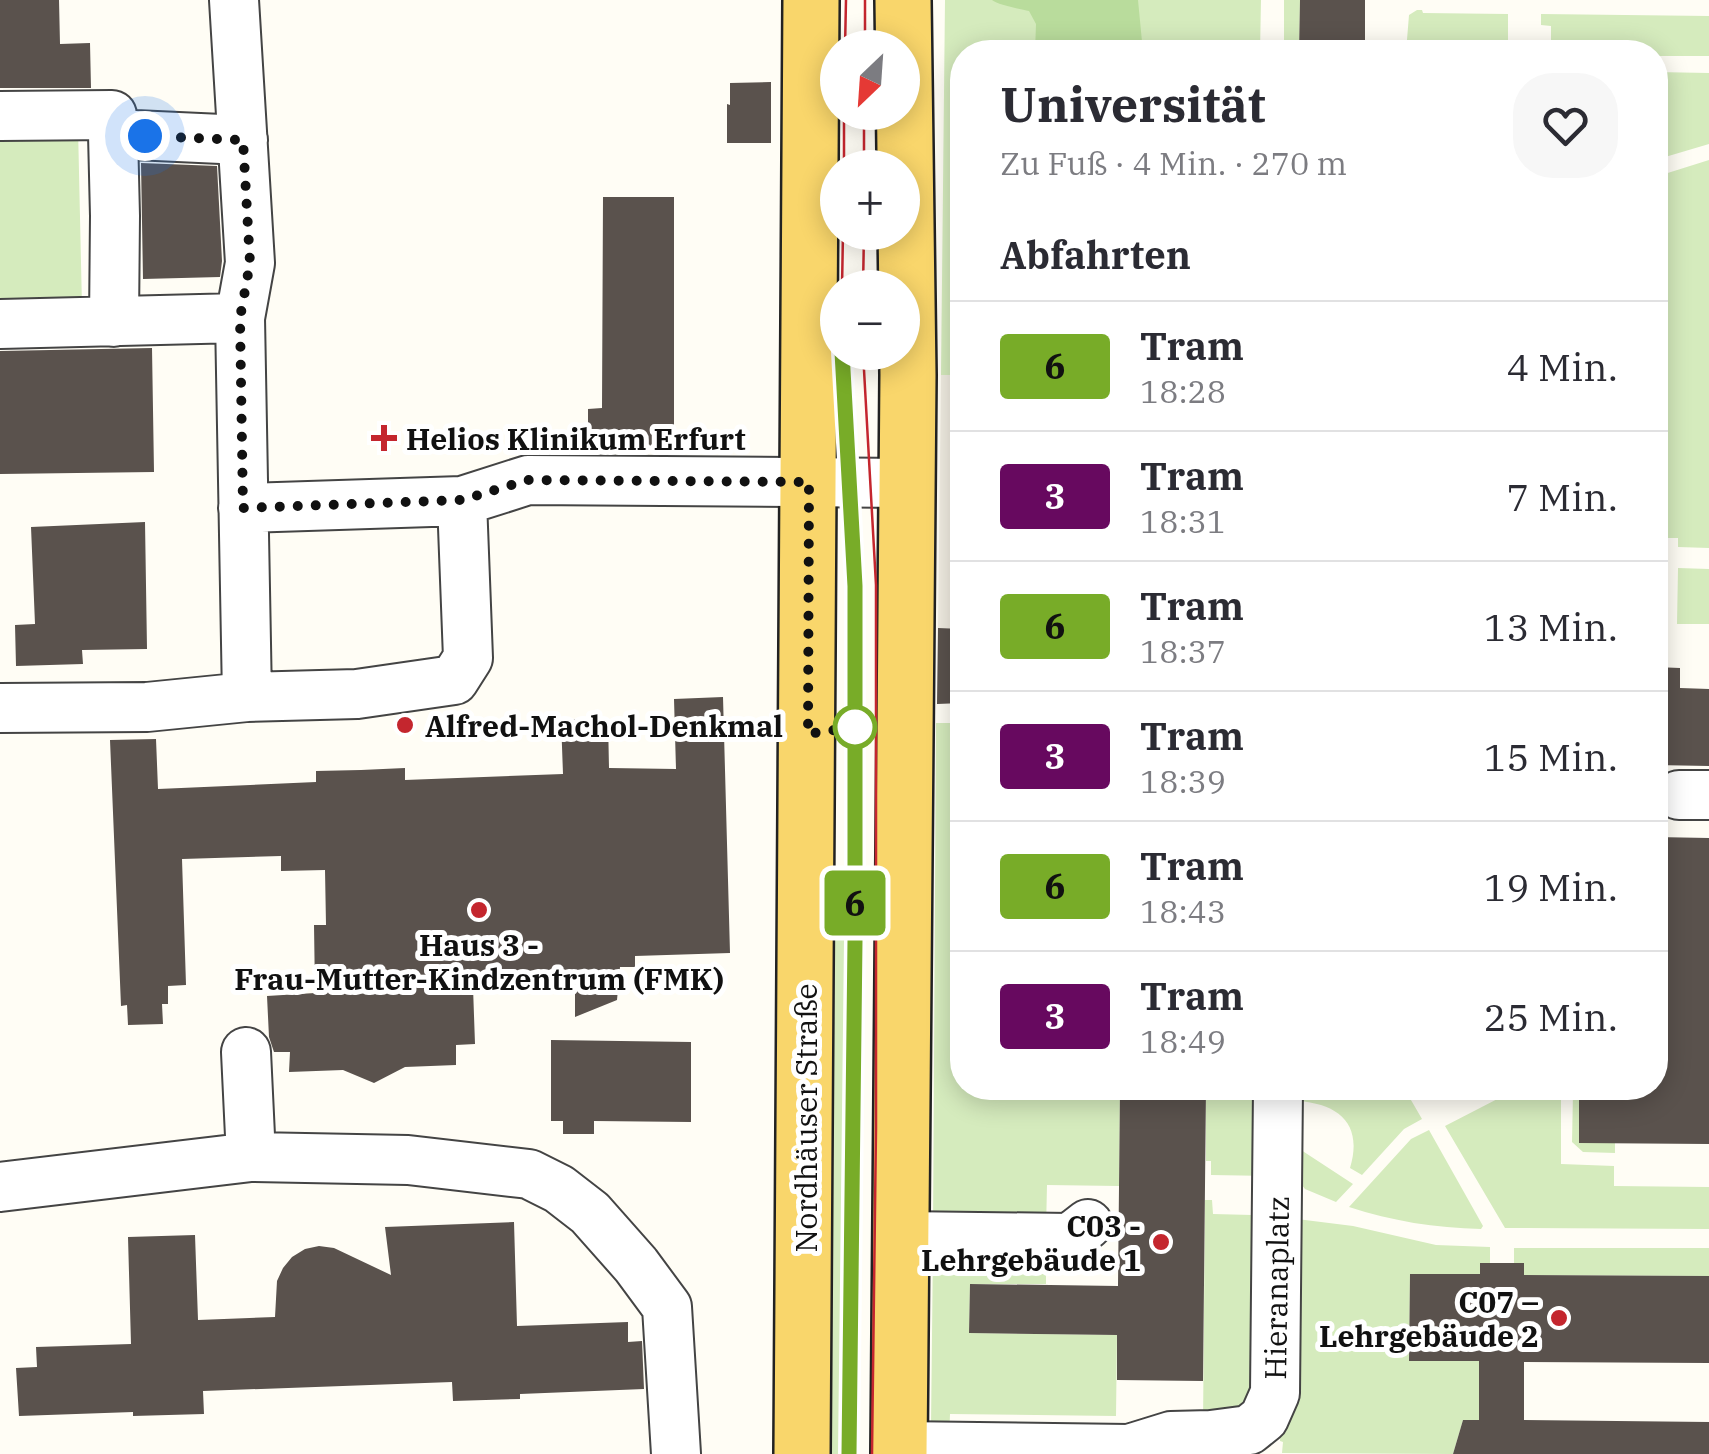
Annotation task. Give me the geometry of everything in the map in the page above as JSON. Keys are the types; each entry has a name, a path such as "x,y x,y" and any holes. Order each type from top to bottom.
{"main road":[{"name":"Nordhäuser Straße","path":"802,1454 794,482 812,0"},
{"path":"899,1450 908,358 903,0"}],"street":[{"path":"234,0 250,263 240,318 247,697"},
{"path":"0,116 112,116 114,322"},
{"path":"113,134 243,140"},
{"path":"0,324 240,318"},
{"path":"243,508 462,500 528,480 907,483"},
{"path":"0,708 147,707 247,697 357,694 454,680 468,658 462,500"},
{"path":"246,1052 251,1156"},
{"name":"Hieranaplatz","path":"899,1450 1129,1449 1171,1436 1200,1444 1249,1430 1264,1418 1275,1392 1278,1100"},
{"path":"0,1187 251,1156 408,1160 529,1174 559,1188 590,1213 667,1307 676,1454"},
{"path":"901,1236 1070,1238 1088,1224"}],"green space":[{"path":"945,0 1261,0 1260,40 950,40 950,375 941,375"},
{"path":"992,0 1138,0 1142,40 1035,40 1036,24 1029,11"},
{"path":"1284,0 1300,0 1299,40 1284,40"},
{"path":"1417,10 1508,14 1508,40 1407,40 1409,15"},
{"path":"1541,14 1709,16 1709,56 1668,56 1668,40 1551,40 1551,26 1541,25"},
{"path":"1668,72 1709,73 1709,144 1668,156"},
{"path":"78,127 82,307 0,309 0,129"},
{"path":"1709,160 1709,548 1678,547 1678,538 1668,538 1668,173"},
{"path":"1678,568 1709,569 1709,624 1677,624"},
{"path":"936,723 950,723 950,1100 1120,1100 1119,1186 1047,1185 1046,1230 933,1228"},
{"path":"824,909 849,910 843,1454 820,1454"},
{"path":"1206,1100 1270,1100 1271,1176 1211,1175 1211,1161 1206,1161"},
{"path":"1411,1100 1422,1119 1404,1129 1362,1175 1350,1168 1353,1140 1345,1120 1326,1107 1298,1101"},
{"path":"1495,1100 1561,1100 1561,1164 1614,1166 1614,1186 1709,1187 1709,1229 1505,1228 1445,1126"},
{"path":"1573,1100 1579,1100 1579,1142 1615,1143 1615,1153 1583,1152 1572,1142"},
{"path":"1429,1130 1483,1226 1481,1229 1414,1223 1349,1207 1411,1139"},
{"path":"1298,1148 1353,1184 1336,1202 1305,1189 1298,1180"},
{"path":"1205,1200 1212,1200 1213,1214 1252,1215 1253,1201 1269,1201 1261,1397 1203,1425"},
{"path":"1289,1218 1353,1226 1436,1245 1490,1247 1490,1263 1480,1263 1480,1274 1410,1274 1409,1361 1479,1361 1479,1420 1463,1420 1453,1454 1282,1453"},
{"path":"933,1245 1046,1247 1046,1284 970,1284 969,1333 1117,1335 1116,1416 950,1414 949,1438 931,1425"},
{"path":"1514,1248 1709,1248 1709,1276 1524,1275 1524,1263 1514,1263"}],"shaded area":[{"path":"941,375 950,375 950,629 938,628"}],"building":[{"path":"0,0 59,0 60,44 90,43 91,88 0,88"},
{"path":"1300,0 1365,0 1365,40 1299,40"},
{"path":"771,82 771,143 727,143 730,83"},
{"path":"141,163 217,166 220,277 143,279"},
{"path":"603,197 674,197 674,446 588,447 588,409 602,408"},
{"path":"152,348 154,472 0,474 0,351"},
{"path":"145,522 147,649 82,650 83,664 16,666 15,625 35,624 31,527"},
{"path":"938,628 950,628 950,703 937,704"},
{"path":"1668,668 1680,668 1680,688 1709,689 1709,766 1668,765"},
{"name":"Haus 3 - Frau-Mutter-Kindzentrum (FMK)","path":"723,697 730,953 635,956 635,967 620,967 617,1000 575,1017 575,987 569,988 570,982 473,987 475,1044 456,1045 456,1065 405,1067 374,1083 343,1070 289,1072 290,1052 274,1052 269,1037 267,996 315,993 314,925 326,925 325,870 281,871 281,856 182,859 186,985 168,986 168,1004 162,1004 163,1024 128,1025 127,1005 121,1006 110,740 156,739 158,789 316,782 316,771 405,768 405,780 563,774 561,719 608,719 609,768 676,769 674,699"},
{"path":"1668,837 1709,838 1709,1144 1579,1143 1579,1100 1668,1100"},
{"path":"551,1040 691,1042 691,1122 594,1121 594,1134 563,1134 563,1121 551,1121"},
{"name":"C03 - Lehrgebäude 1","path":"1120,1100 1206,1100 1203,1381 1117,1380 1117,1335 969,1333 970,1284 1118,1286"},
{"path":"514,1222 517,1326 628,1322 628,1342 642,1341 644,1389 453,1401 452,1382 203,1391 204,1414 19,1416 16,1368 37,1367 36,1347 131,1344 128,1237 195,1235 198,1320 275,1317 277,1281 292,1257 305,1249 334,1248 391,1275 385,1227"},
{"name":"C07 – Lehrgebäude 2","path":"1480,1263 1524,1263 1524,1275 1709,1276 1709,1363 1524,1362 1524,1420 1709,1422 1709,1454 1453,1454 1463,1420 1479,1420 1479,1361 1409,1361 1410,1274 1480,1274"}],"tram line":[{"path":"845,30 846,0"},
{"path":"865,0 865,30"},
{"path":"844,130 844,150"},
{"path":"864,130 864,150"},
{"path":"842,270 843,250"},
{"path":"863,270 864,250"},
{"name":"6","path":"842,370 855,586 849,1454"},
{"path":"843,370 855,585 849,1454"},
{"path":"864,370 876,585 872,1454"}],"place":[{"name":"Helios Klinikum Erfurt","path":"384,438"},
{"name":"Alfred-Machol-Denkmal","path":"405,725"},
{"name":"Haus 3 - Frau-Mutter-Kindzentrum (FMK)","path":"479,910"},
{"name":"C03 - Lehrgebäude 1","path":"1161,1242"},
{"name":"C07 – Lehrgebäude 2","path":"1559,1318"}],"route":[{"path":"145,136 243,140 250,263 240,318 243,508 462,500 528,480 809,482 808,734 855,727"}]}
